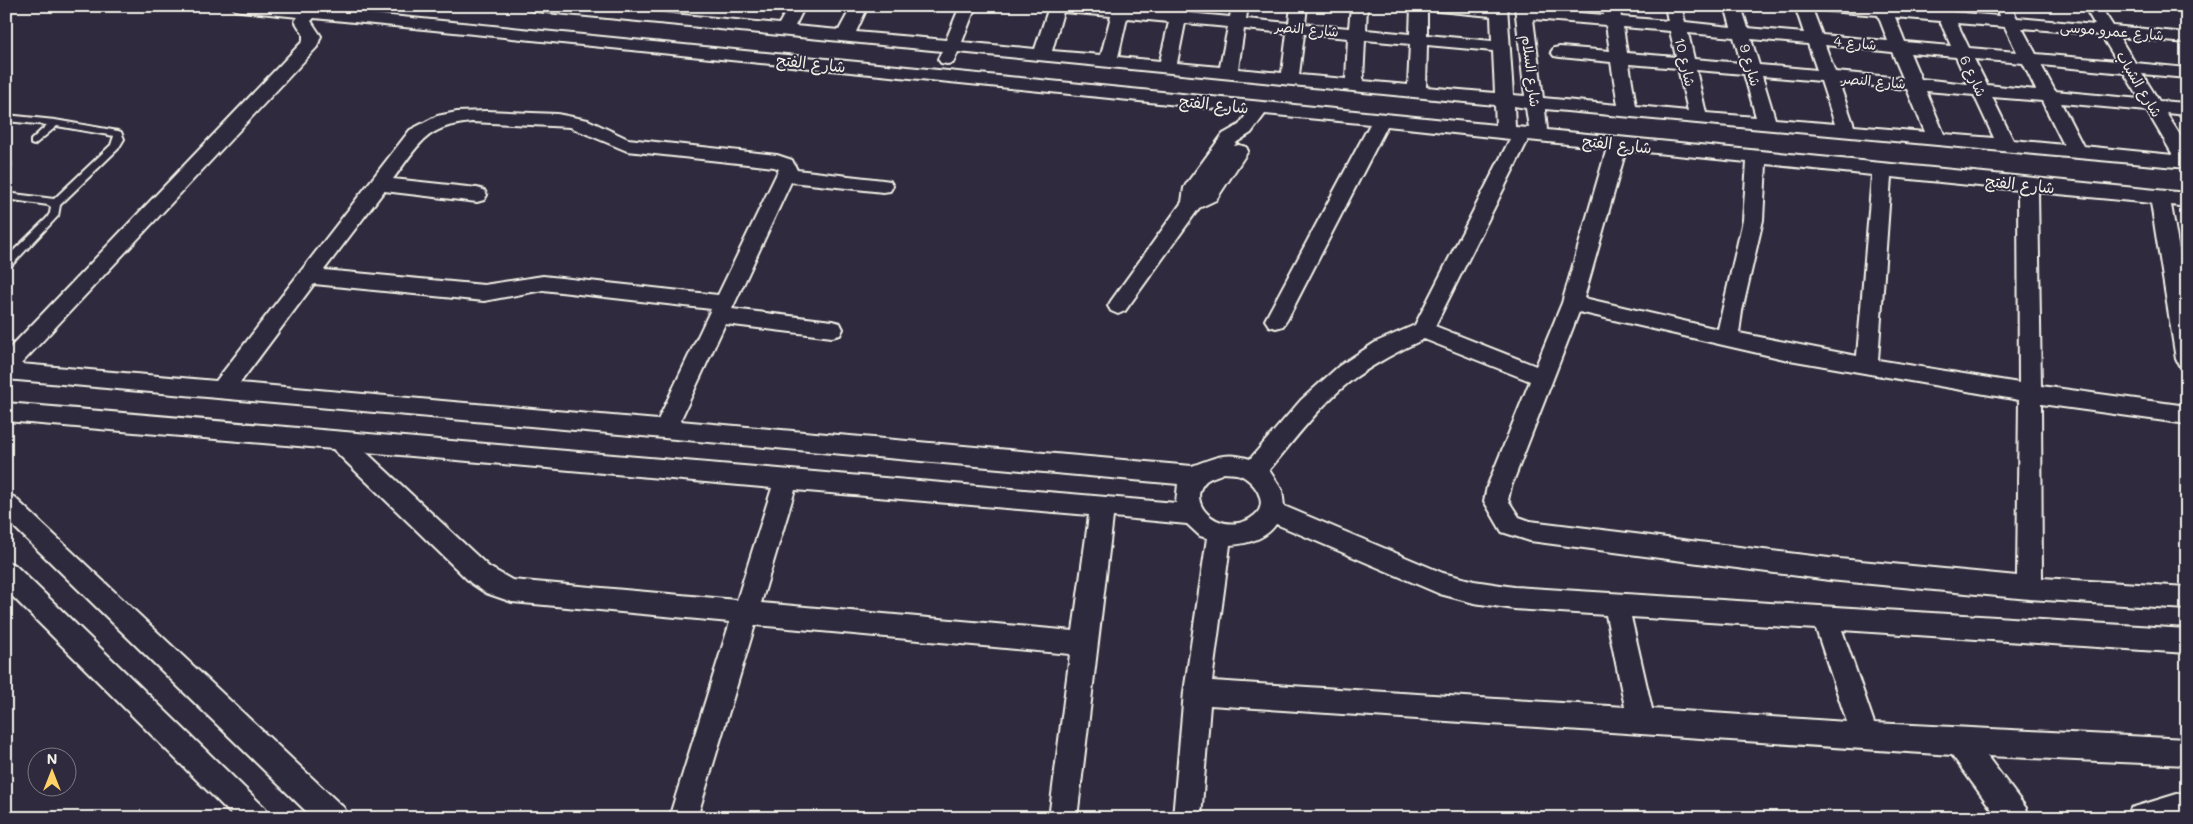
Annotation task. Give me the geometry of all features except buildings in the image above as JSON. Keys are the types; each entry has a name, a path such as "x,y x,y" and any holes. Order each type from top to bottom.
{"street":[{"name":"شارع الفتح","path":"241,6 311,10 1522,135 2187,200"},
{"name":"شارع الفتح","path":"536,6 676,13 723,24 1505,100 2187,162"},
{"path":"723,24 734,6"},
{"path":"784,30 797,6"},
{"path":"845,36 860,6"},
{"path":"940,76 968,6"},
{"name":"شارع النصر","path":"1052,6 1238,14 1296,28 1501,47"},
{"path":"1042,55 1057,6"},
{"path":"1290,79 1299,6"},
{"path":"1354,85 1359,6"},
{"path":"1417,91 1419,6"},
{"path":"1438,6 1499,9"},
{"name":"شارع 10","path":"1673,6 1698,117"},
{"name":"شارع 9","path":"1733,6 1767,123"},
{"path":"1803,6 1847,131"},
{"name":"شارع عمرو موسى","path":"1828,6 1944,11 2010,22 2187,38"},
{"path":"2002,6 2077,152"},
{"name":"شارع الشباب","path":"2092,6 2187,162"},
{"path":"1108,61 1121,9"},
{"name":"شارع السلام","path":"1499,9 1505,100 1522,135"},
{"path":"1883,9 1937,140"},
{"path":"6,366 311,43 314,37 303,21 311,10"},
{"name":"شارع السلام","path":"1522,135 1536,102 1523,10"},
{"name":"شارع 4","path":"1523,10 1612,14 1677,27 2187,73"},
{"name":"شارع 6","path":"1944,11 2006,145"},
{"path":"1167,67 1180,12"},
{"path":"1228,73 1238,14"},
{"path":"1612,14 1628,111"},
{"name":"شارع النصر","path":"1560,52 2187,109"},
{"path":"1118,306 1192,203 1194,188 1230,138 1246,129 1260,108"},
{"path":"222,390 378,184 417,134 427,126 458,117 475,116 576,122 627,145 777,161 785,164 788,169 665,429"},
{"path":"1276,320 1381,120"},
{"path":"1254,472 1310,406 1347,372 1384,348 1424,330 1522,135"},
{"path":"1618,144 1572,303 1499,487 1496,500 1511,524 1530,531 1829,569 2029,588 2187,598"},
{"path":"1727,339 1731,311 1753,220 1757,158"},
{"path":"1867,365 1882,170"},
{"path":"785,175 883,186"},
{"path":"378,184 477,195"},
{"path":"2028,184 2029,588"},
{"path":"2160,197 2187,359"},
{"path":"309,276 484,293 544,283 722,309 832,329"},
{"path":"1572,303 1727,339 1867,365 2030,394 2187,415"},
{"path":"1424,330 1542,376"},
{"path":"6,371 1195,476"},
{"path":"6,412 1191,514"},
{"path":"338,440 480,575 495,585 512,591 1085,644"},
{"path":"1223,464 1244,467 1254,472 1268,486 1272,503 1267,519 1251,531 1242,534 1220,533 1208,529 1191,514 1187,504 1189,485 1202,470 1223,464"},
{"path":"683,818 787,478"},
{"path":"6,504 334,818"},
{"path":"1063,818 1102,506"},
{"path":"1271,511 1440,583 1474,592 1514,598 2187,641"},
{"path":"1187,818 1197,692 1208,595 1220,533"},
{"path":"6,573 255,818"},
{"path":"1616,604 1641,721"},
{"path":"1826,618 1865,736"},
{"path":"1197,692 1959,742 2187,752"},
{"path":"1959,742 2016,818"},
{"path":"2141,818 2187,805"}],"lane":[{"path":"6,118 55,123 118,134 119,139 115,146 55,204"},
{"path":"34,142 55,123"},
{"path":"6,196 55,204"},
{"path":"6,264 50,220 56,210 55,204"}]}
